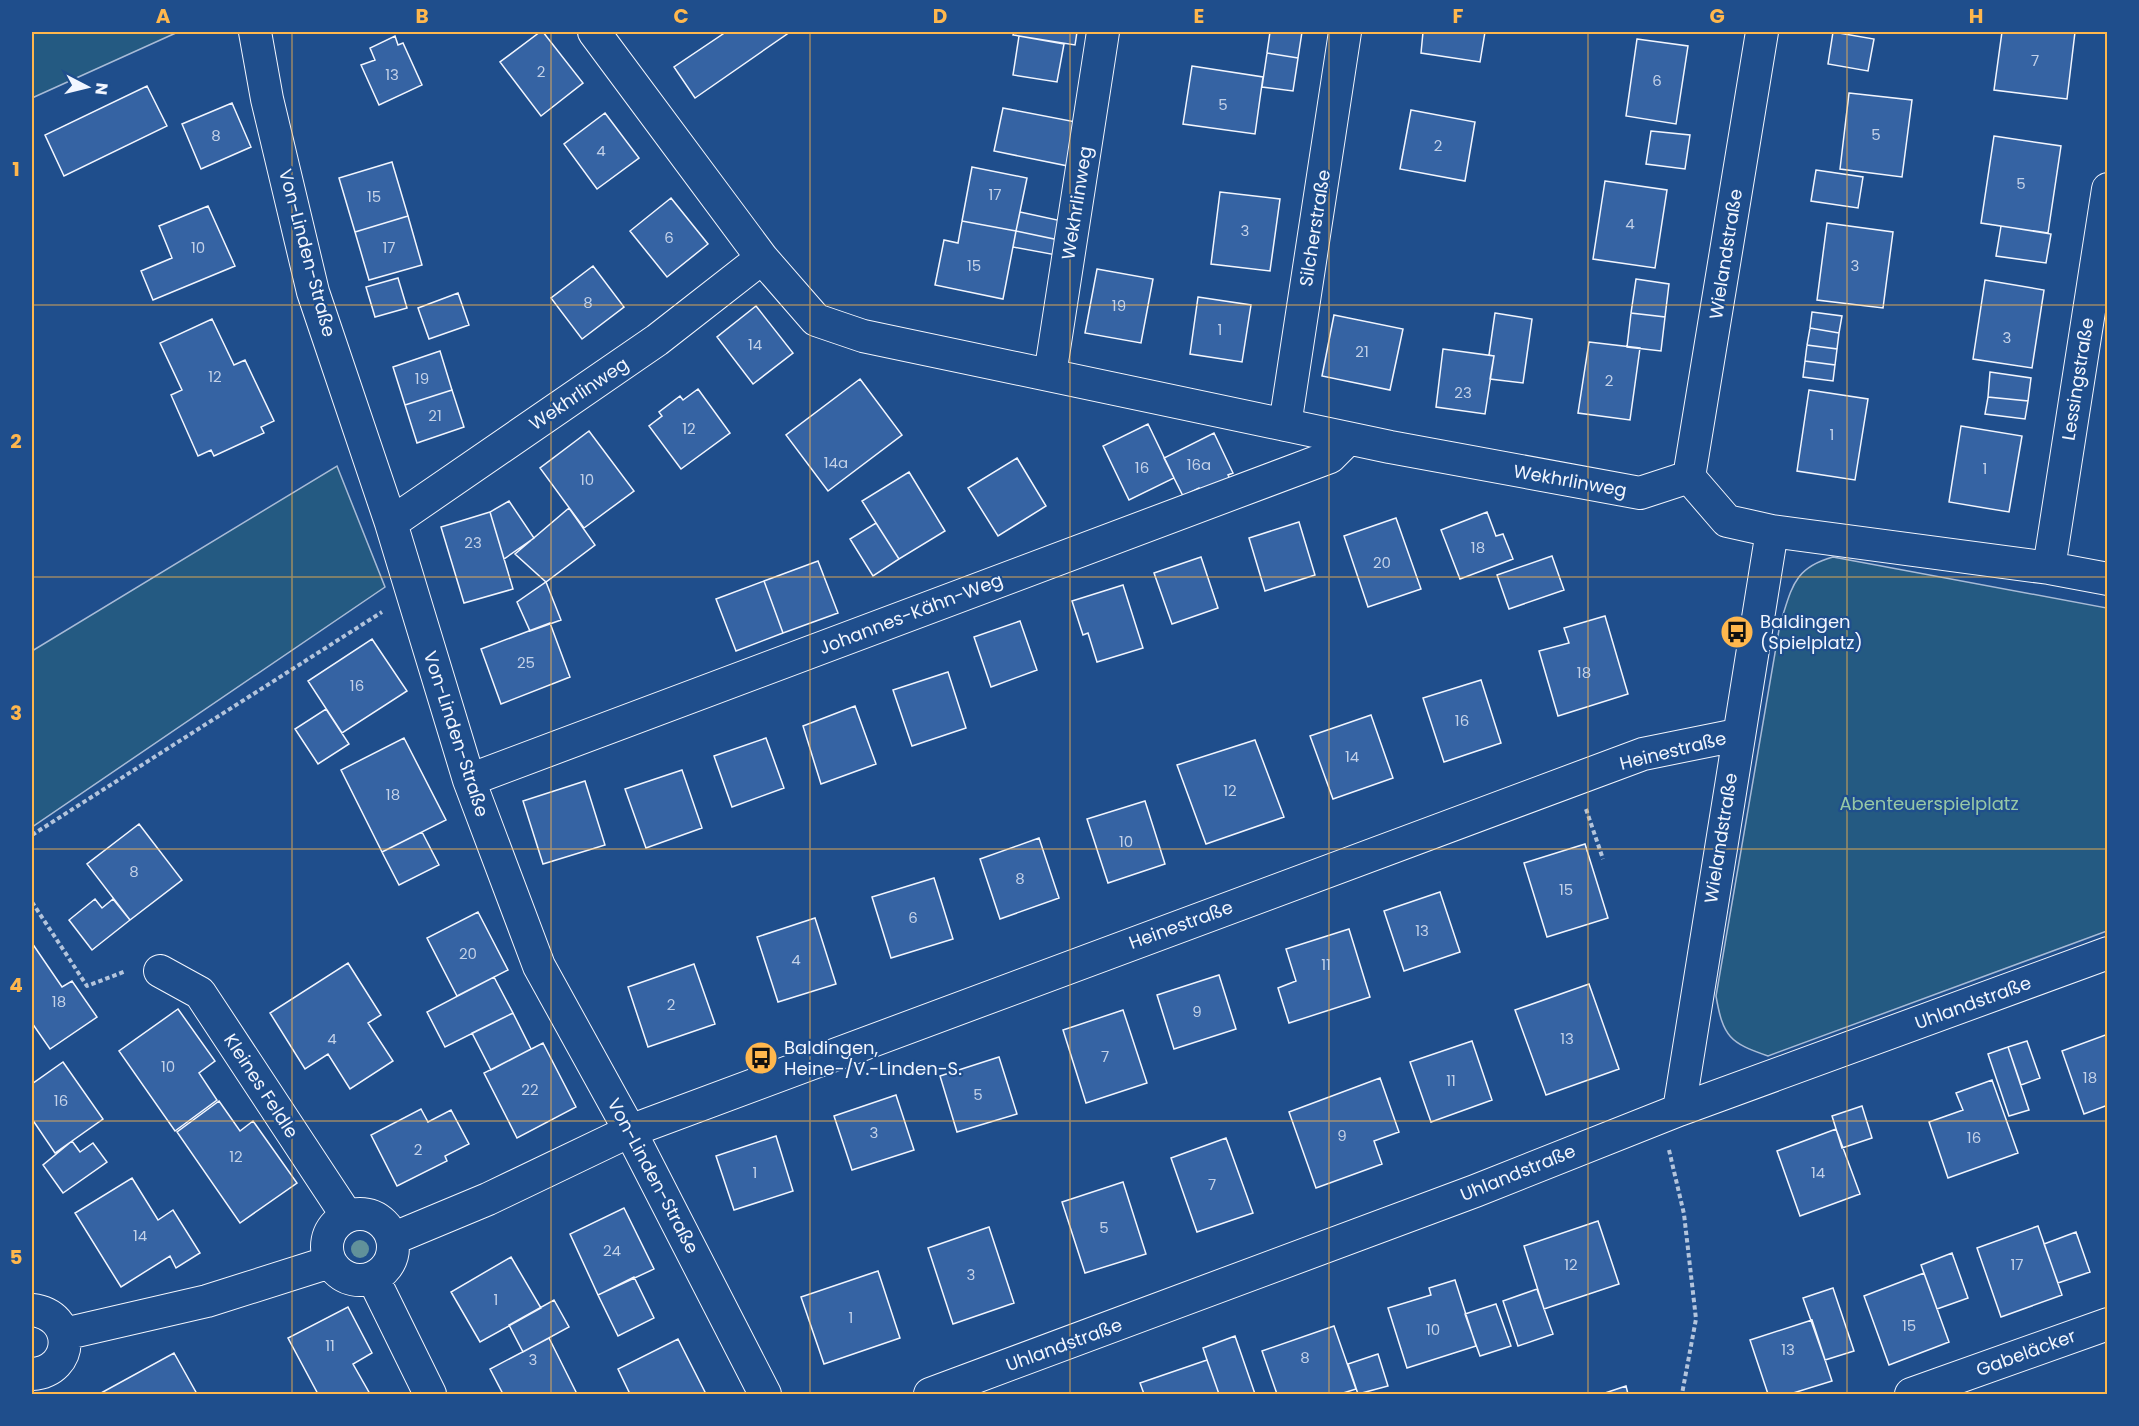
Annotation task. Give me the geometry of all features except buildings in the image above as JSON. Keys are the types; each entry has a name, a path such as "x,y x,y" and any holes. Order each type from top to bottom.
{"street":[{"name":"Von-Linden-Straße","path":"255,32 267,99 313,292 391,523 469,780 539,966 630,1131 765,1395"},
{"name":"Wekhrlinweg","path":"594,32 762,258 816,321 863,336 1348,438 1640,493 1689,477"},
{"name":"Wekhrlinweg","path":"1050,375 1103,32"},
{"name":"Silcherstraße","path":"1285,424 1345,32"},
{"name":"Wielandstraße","path":"1689,477 1762,32"},
{"name":"Lessingstraße","path":"2049,568 2108,189"},
{"name":"Wekhrlinweg","path":"391,523 657,340 762,258"},
{"name":"Johannes-Kähn-Weg","path":"469,780 1330,458 1348,438"},
{"path":"1689,477 1727,521 1772,531 2049,568 2108,579"},
{"name":"Wielandstraße","path":"1678,1110 1737,735 1772,531"},
{"name":"Heinestraße","path":"630,1131 1623,761 1643,754 1737,735"},
{"name":"Uhlandstraße","path":"930,1395 1475,1191 1678,1110 2108,954"},
{"name":"Kleines Feldle","path":"160,971 200,993 347,1216"},
{"path":"392,1239 488,1199 630,1131"},
{"path":"369,1215 379,1220 392,1239 393,1249 387,1266 373,1278 353,1280 343,1277 330,1262 327,1241 337,1222 347,1216 369,1215"},
{"path":"64,1334 207,1301 330,1262"},
{"path":"373,1278 430,1395"},
{"path":"32,1310 52,1316 64,1334 64,1344 57,1363 40,1381"},
{"name":"Gabeläcker","path":"1911,1395 2108,1324"}],"path":[{"path":"32,835 411,594"},
{"path":"32,902 87,986 122,970 160,971"},
{"path":"1678,1110 1666,1141 1683,1214 1695,1319 1682,1395"}],"green space":[{"path":"32,32 178,32 32,98"},
{"path":"337,466 385,587 32,827 32,651"},
{"name":"Abenteuerspielplatz","path":"1833,557 2107,608 2107,931 1768,1056 1745,1047 1730,1036 1722,1021 1716,996 1780,624 1796,581 1810,567"}],"place":[{"name":"Baldingen (Spielplatz)","path":"1737,632"},
{"name":"Baldingen, Heine-/V.-Linden-S.","path":"761,1058"}]}
